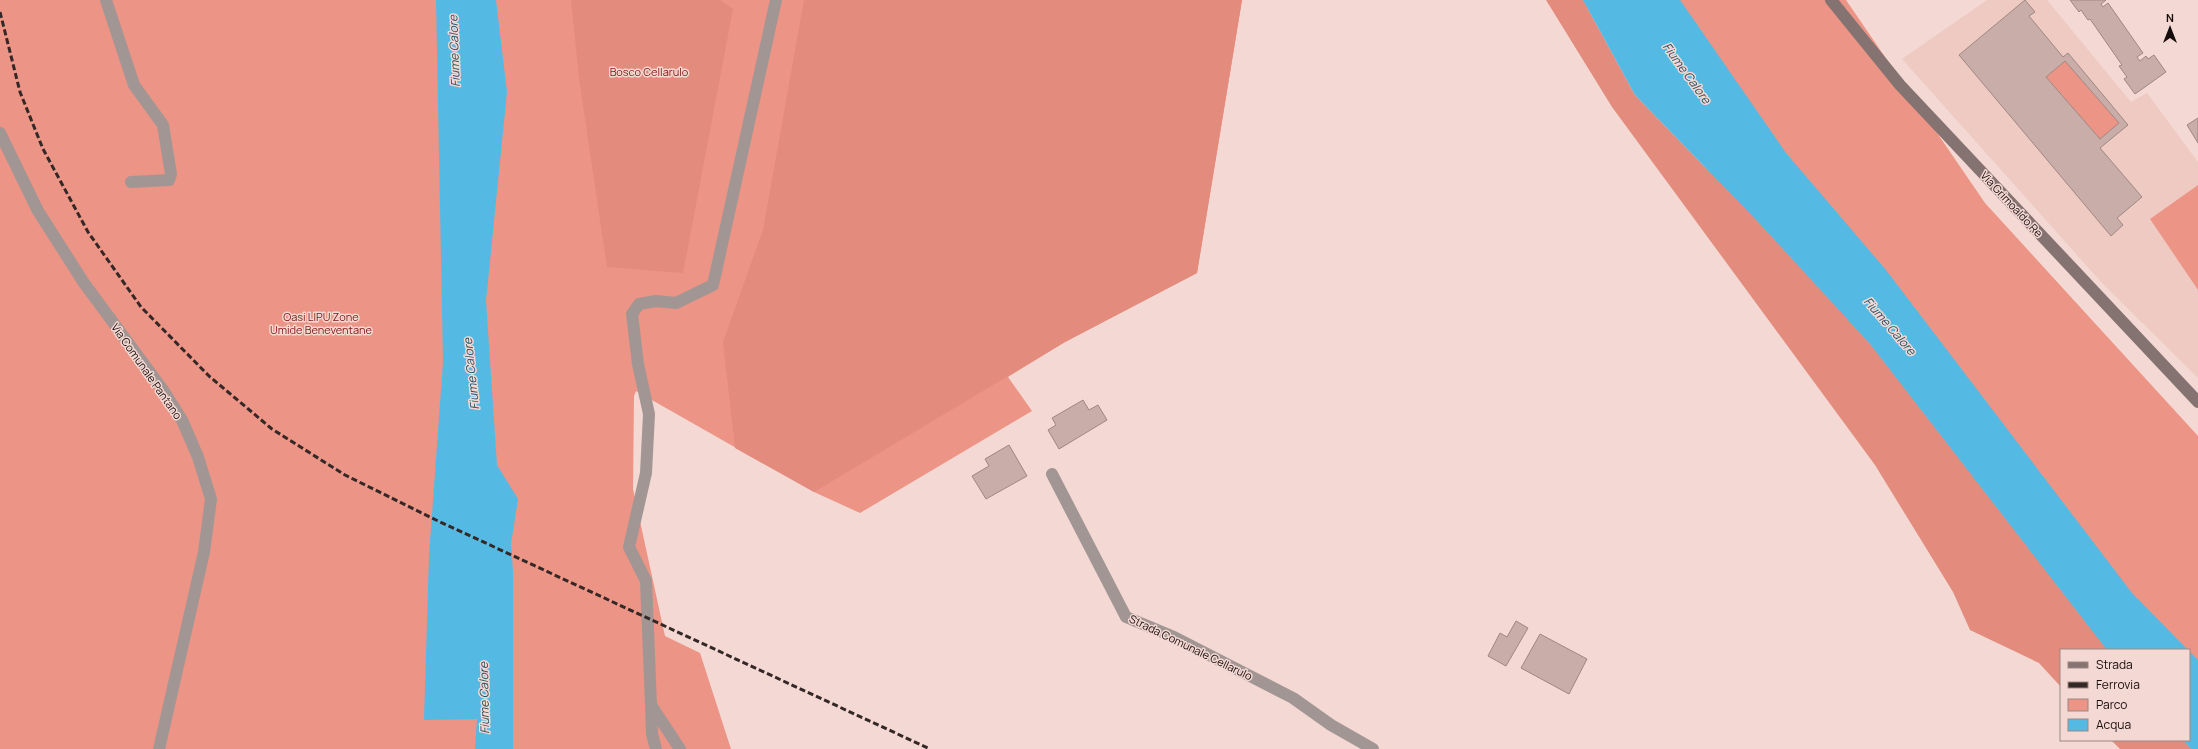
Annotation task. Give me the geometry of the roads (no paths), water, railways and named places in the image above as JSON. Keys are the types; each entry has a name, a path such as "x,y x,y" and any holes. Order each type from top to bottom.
{"main road":[{"name":"Via Grimoaldo Re","path":"1831,0 1900,85 2198,402"}],"street":[{"path":"106,0 134,85 163,125 170,160 171,174 169,180 131,182"},
{"path":"656,749 652,734 646,581 629,548 646,473 649,414 638,364 632,314 640,304 656,301 676,303 714,285 776,0"},
{"name":"Via Comunale Pantano","path":"0,133 38,211 84,283 163,390 182,420 198,457 211,499 204,552 159,749"},
{"name":"Strada Comunale Cellarulo","path":"1052,474 1126,618 1174,637 1293,698 1331,725 1372,749"},
{"path":"651,705 680,749"}],"water":[{"name":"Fiume Calore","path":"436,0 496,0 507,92 486,301 497,465 518,499 511,544 513,571 513,749 475,749 477,719 424,720 429,556 443,362"},
{"name":"Fiume Calore","path":"1583,0 1680,0 1786,153 1886,270 2132,593 2187,649 2106,649 1870,344 1760,224 1635,95"},
{"path":"2190,652 2198,660 2198,749 2191,749 2184,741 2190,741"}],"railway":[{"path":"0,12 20,92 43,149 88,232 141,307 209,376 272,429 345,475 436,520 930,749"}],"park label":[{"name":"Bosco Cellarulo","path":"649,71"},
{"name":"Oasi LIPU Zone Umide Beneventane","path":"321,322"}]}
